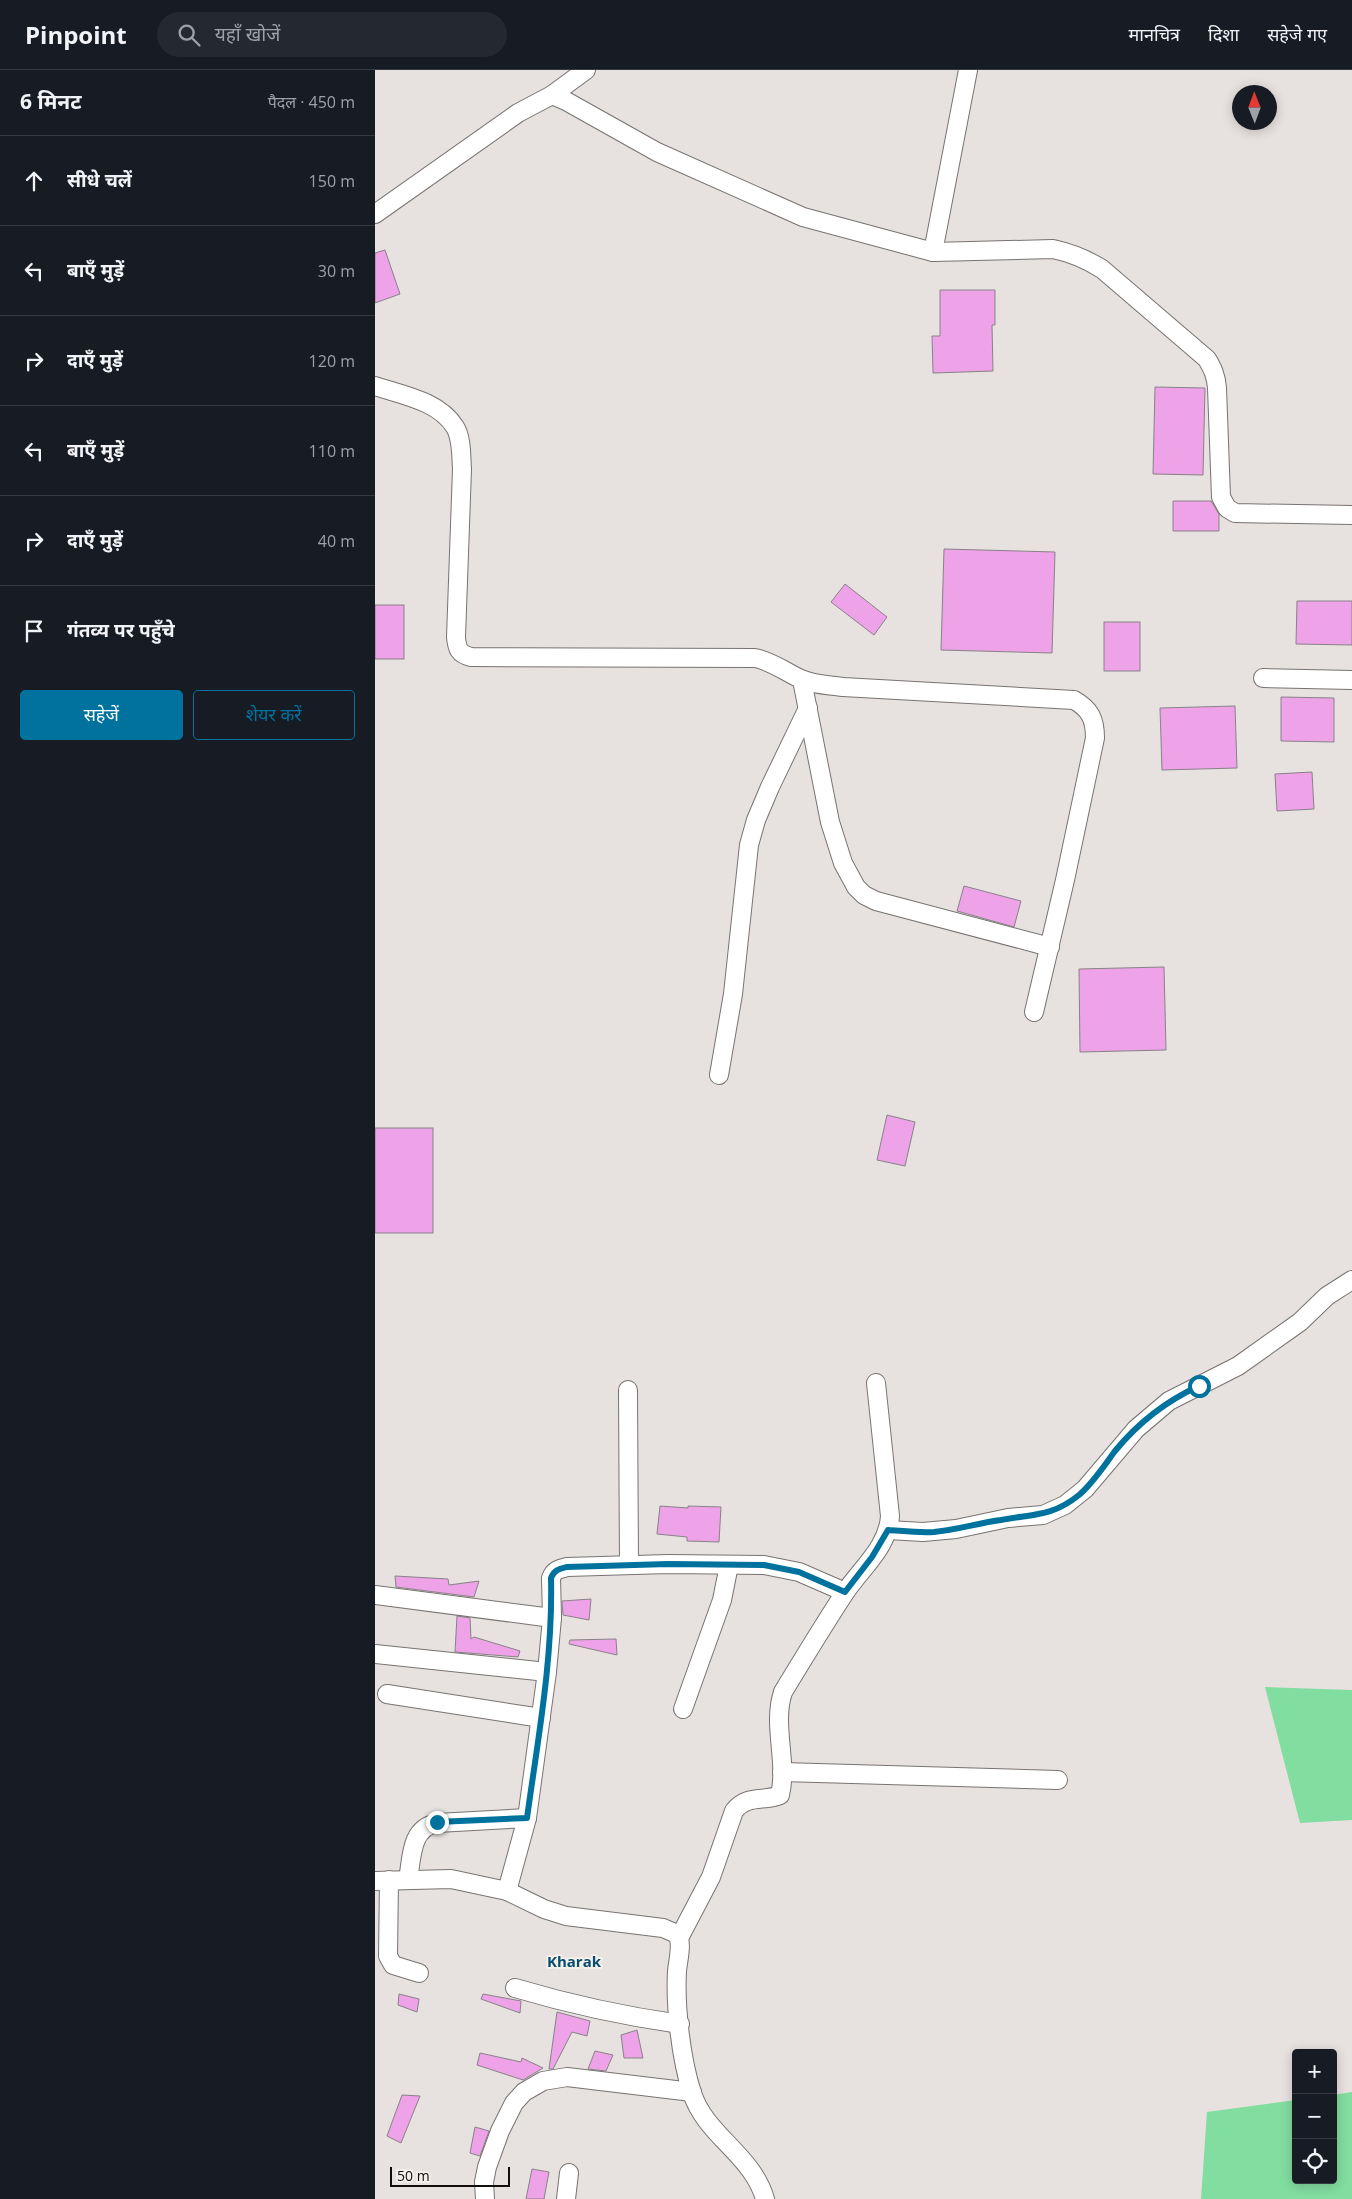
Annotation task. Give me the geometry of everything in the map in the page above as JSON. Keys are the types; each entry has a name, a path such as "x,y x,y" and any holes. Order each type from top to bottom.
{"street":[{"path":"375,214 518,113 551,95 586,70"},
{"path":"933,252 968,70"},
{"path":"551,95 566,101 657,152 803,217 933,252 1053,249 1084,258 1132,295 1207,359 1212,367 1216,377 1217,388 1221,497 1227,508 1235,513 1352,516"},
{"path":"375,386 424,402 441,412 455,427 461,446 462,469 456,637 458,650 462,654 471,657 755,658 771,663 802,680 843,687 1074,700 1089,711 1095,726 1095,738 1034,1012"},
{"path":"1263,678 1352,680"},
{"path":"802,680 830,822 843,863 856,887 864,895 876,901 1050,947"},
{"path":"719,1075 733,994 749,845 756,820 770,787 808,708"},
{"path":"888,1530 923,1532 956,1529 1000,1520 1035,1516 1065,1505 1085,1489 1118,1448 1149,1417 1169,1402 1238,1366 1292,1329 1327,1296 1352,1280"},
{"path":"765,2199 751,2168 705,2120 692,2092 680,2024 676,1986 679,1938 711,1877 734,1812 748,1800 781,1795 782,1772 779,1708 783,1692 845,1592 872,1557 888,1530 890,1516 876,1383"},
{"path":"628,1390 629,1565"},
{"path":"507,1891 527,1818 547,1672 552,1618 551,1578 553,1573 559,1569 629,1565 764,1565 799,1572 845,1592"},
{"path":"683,1708 722,1600 729,1565"},
{"path":"375,1595 552,1618"},
{"path":"375,1654 547,1672"},
{"path":"387,1694 541,1718"},
{"path":"782,1772 1058,1780"},
{"path":"408,1880 415,1840 428,1825 437,1822 527,1818"},
{"path":"419,1973 393,1965 388,1956 382,1880 451,1879 507,1891 553,1912 581,1919 663,1928 672,1931 679,1938"},
{"path":"515,1988 603,2012 680,2024"},
{"path":"485,2199 487,2167 511,2110 520,2095 543,2081 573,2078 692,2092"},
{"path":"566,2199 569,2173"}],"green space":[{"path":"1265,1687 1352,1690 1352,1820 1300,1823"},
{"path":"1352,2092 1352,2199 1201,2199 1207,2112 1292,2101 1292,2184 1337,2184 1337,2094"}],"building":[{"path":"385,250 400,294 375,303 375,253"},
{"path":"940,290 995,290 995,325 992,325 993,371 933,373 932,336 940,336"},
{"path":"1155,387 1205,388 1203,475 1153,474"},
{"path":"1173,501 1211,501 1219,514 1219,531 1173,531"},
{"path":"944,549 1055,552 1052,653 941,650"},
{"path":"845,584 887,617 874,635 831,602"},
{"path":"1297,601 1352,601 1352,645 1296,644"},
{"path":"375,605 404,605 404,659 375,659"},
{"path":"1104,622 1140,622 1140,671 1104,671"},
{"path":"1281,697 1334,698 1334,742 1281,741"},
{"path":"1235,706 1237,768 1162,770 1160,708"},
{"path":"1312,772 1314,809 1277,811 1275,774"},
{"path":"964,886 1021,901 1014,927 957,911"},
{"path":"1164,967 1166,1050 1080,1052 1079,969"},
{"path":"887,1115 915,1122 905,1166 877,1160"},
{"path":"375,1128 433,1128 433,1233 375,1233"},
{"path":"660,1506 688,1508 688,1506 721,1507 719,1542 687,1541 687,1537 657,1534"},
{"path":"395,1576 448,1579 449,1585 479,1581 474,1597 396,1587"},
{"path":"591,1599 589,1620 563,1615 562,1601"},
{"path":"457,1616 470,1618 471,1639 474,1637 520,1651 518,1657 455,1652"},
{"path":"616,1639 617,1655 569,1644 570,1640"},
{"path":"399,1994 419,1999 417,2012 398,2005"},
{"path":"483,1994 521,2001 520,2013 481,1999"},
{"path":"557,2012 590,2021 587,2036 572,2032 553,2069 549,2069"},
{"path":"637,2030 643,2058 624,2058 621,2035"},
{"path":"595,2051 613,2055 606,2071 588,2069"},
{"path":"480,2053 521,2062 522,2058 543,2068 523,2080 477,2065"},
{"path":"402,2095 420,2096 401,2143 387,2136"},
{"path":"475,2127 489,2131 480,2156 470,2153"},
{"path":"532,2169 549,2172 544,2199 526,2199"}],"district":[{"name":"Kharak","path":"574,1962"}],"route":[{"path":"437,1822 527,1818 547,1672 552,1618 551,1578 553,1573 559,1569 567,1567 668,1564 764,1565 799,1572 845,1592 881,1545 888,1530 934,1532 956,1529 1008,1518 1043,1515 1065,1505 1085,1489 1118,1448 1149,1417 1185,1392 1199,1386"}]}
